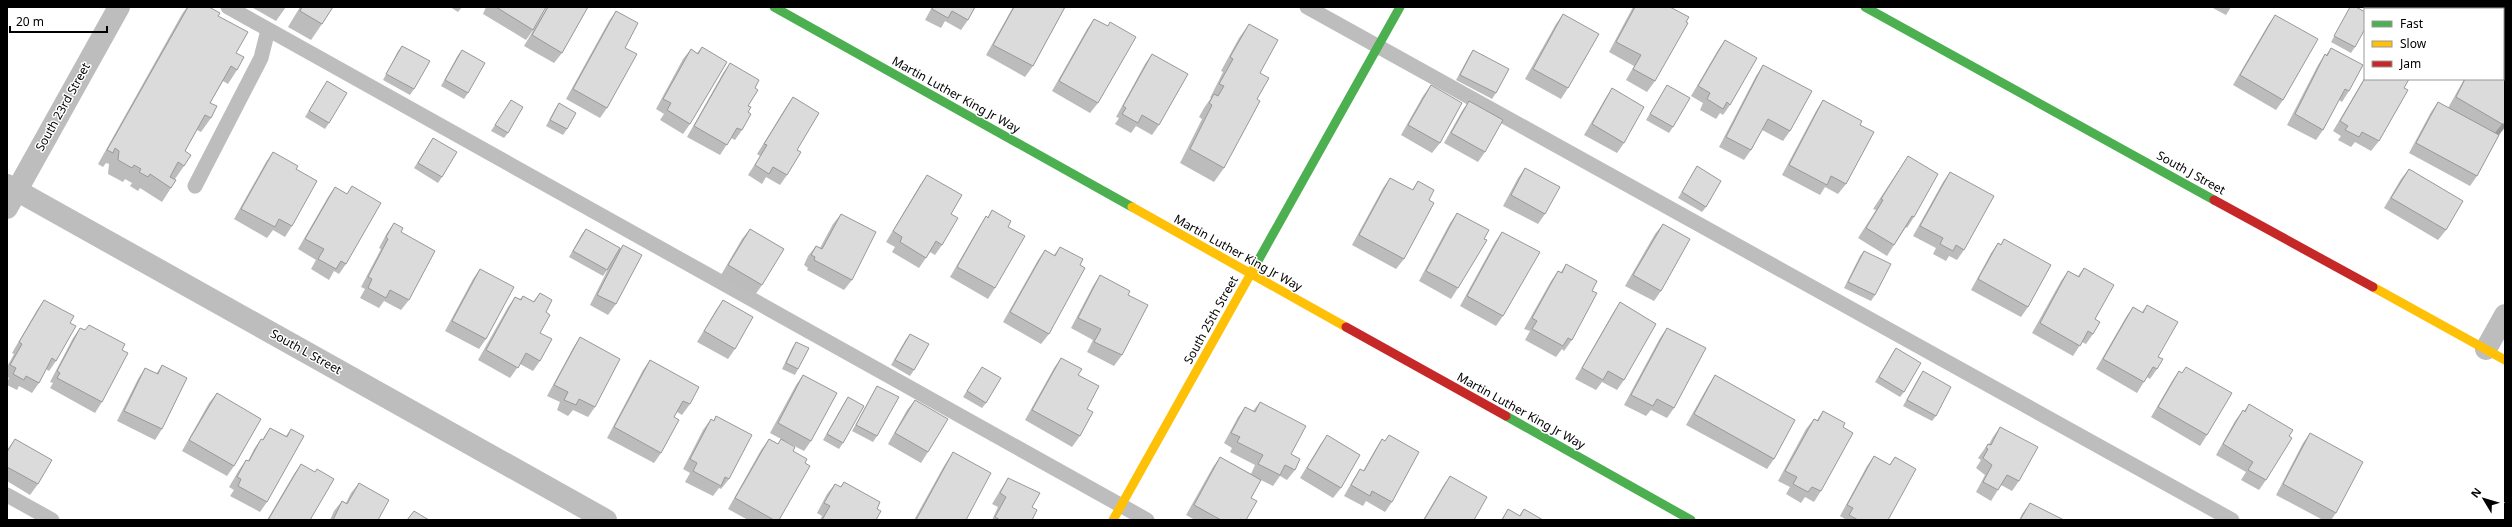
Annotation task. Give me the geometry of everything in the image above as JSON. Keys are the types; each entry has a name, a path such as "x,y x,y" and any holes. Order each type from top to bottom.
{"street":[{"name":"South 23rd Street","path":"10,194 119,7"},
{"name":"Martin Luther King Jr Way","path":"774,7 1691,520"},
{"name":"South 25th Street","path":"1113,520 1400,7"},
{"name":"South J Street","path":"1865,7 2505,360"},
{"name":"South L Street","path":"10,194 606,520"},
{"path":"2486,349 2505,314"}],"lane":[{"path":"228,7 1147,520"},
{"path":"1307,7 2232,520"},
{"path":"195,186 261,58 268,30"},
{"path":"7,495 52,520"}],"building":[{"path":"188,7 209,7 220,13 218,16 248,32 236,53 244,57 237,70 231,66 210,103 217,106 211,118 205,115 185,151 191,155 184,166 178,162 170,177 176,180 171,188 150,174 148,177 139,172 141,169 134,165 132,168 118,160 119,151 115,148 113,153 107,150"},
{"path":"302,7 333,7 322,24 300,11"},
{"path":"496,7 546,7 533,30"},
{"path":"548,7 588,7 562,53 532,35"},
{"path":"933,7 975,7 968,20 952,11 948,18 932,9"},
{"path":"1014,7 1065,7 1033,66 993,45"},
{"path":"1635,7 1670,7 1689,17 1686,22 1688,23 1655,81 1633,69 1641,55 1616,42"},
{"path":"2350,7 2356,7 2364,11 2364,31 2355,47 2334,36"},
{"path":"616,11 638,23 625,48 637,54 607,108 573,89"},
{"path":"1563,14 1599,34 1568,88 1533,69"},
{"path":"2275,15 2318,39 2283,100 2240,75"},
{"path":"1094,19 1108,26 1110,22 1136,37 1098,103 1059,81"},
{"path":"1249,24 1278,40 1260,73 1269,78 1257,99 1260,101 1224,168 1190,149 1212,105 1209,103 1214,94 1218,96 1224,86 1219,84 1233,59 1230,57"},
{"path":"1725,40 1757,58 1730,105 1727,102 1723,109 1707,99 1710,93 1698,86"},
{"path":"402,46 430,61 414,89 386,74"},
{"path":"702,47 727,62 690,124 667,110 671,103 663,99 691,49 698,54"},
{"path":"2331,48 2363,65 2349,91 2345,89 2323,130 2295,114 2325,54 2327,56"},
{"path":"462,50 485,63 468,93 445,80"},
{"path":"1473,50 1509,69 1496,93 1460,75"},
{"path":"1152,54 1188,74 1159,125 1142,115 1138,123 1122,114 1126,108 1123,106"},
{"path":"730,63 759,80 755,88 758,90 748,106 751,107 748,112 751,114 742,130 737,128 727,145 694,126"},
{"path":"1763,65 1812,91 1790,131 1768,119 1751,150 1726,137"},
{"path":"2505,77 2505,124 2502,124 2456,97 2464,80 2504,80"},
{"path":"2364,80 2408,80 2404,88 2408,90 2379,141 2362,132 2359,137 2345,130 2348,126 2340,121"},
{"path":"327,81 347,93 329,123 309,111"},
{"path":"1431,85 1462,103 1440,143 1408,125"},
{"path":"1667,85 1690,98 1673,127 1650,114"},
{"path":"1612,88 1644,107 1624,143 1592,124"},
{"path":"793,97 819,113 797,150 801,152 787,175 773,167 769,174 755,165 767,145 764,144"},
{"path":"511,100 523,107 508,133 495,125"},
{"path":"1823,100 1862,121 1860,125 1874,132 1846,184 1831,176 1827,185 1789,165"},
{"path":"1469,101 1503,120 1485,152 1451,133"},
{"path":"2438,102 2499,135 2477,176 2416,143"},
{"path":"559,103 576,113 567,129 550,120"},
{"path":"433,138 457,152 442,177 418,163"},
{"path":"273,152 298,166 296,169 317,181 292,226 279,219 275,227 241,209"},
{"path":"1908,156 1938,174 1914,217 1912,216 1894,245 1866,228 1883,200 1881,199"},
{"path":"1697,166 1721,181 1706,207 1682,192"},
{"path":"1525,168 1560,187 1545,214 1511,195"},
{"path":"2409,169 2463,201 2446,230 2391,198"},
{"path":"1950,172 1994,196 1964,250 1956,245 1953,251 1940,244 1943,238 1920,226"},
{"path":"927,175 962,195 951,214 958,218 942,245 936,241 926,258 900,242 902,237 893,231"},
{"path":"1390,178 1413,190 1418,181 1434,190 1429,200 1434,203 1404,259 1359,235"},
{"path":"352,186 381,203 346,264 341,261 336,269 318,259 324,249 305,239 335,187 347,194"},
{"path":"992,210 1011,221 1008,227 1025,236 995,288 957,267 986,216 988,218"},
{"path":"1457,213 1489,230 1484,239 1487,240 1458,288 1426,271"},
{"path":"841,214 876,232 852,280 814,260 815,257 811,255 816,246 822,249"},
{"path":"394,223 403,228 401,232 435,251 409,300 390,290 386,298 368,288 372,279 368,277 388,239 386,237"},
{"path":"1663,224 1690,239 1661,291 1633,275"},
{"path":"586,229 620,248 607,270 573,251"},
{"path":"750,229 784,249 762,285 728,265"},
{"path":"1502,232 1540,252 1503,316 1467,296"},
{"path":"2004,239 2051,265 2028,307 1978,279 1998,243 2001,245"},
{"path":"623,245 642,255 616,304 597,295"},
{"path":"1060,247 1083,259 1080,265 1085,268 1049,334 1010,312 1045,250 1055,256"},
{"path":"1864,251 1891,264 1875,295 1848,282"},
{"path":"1566,264 1597,281 1592,291 1597,293 1572,340 1568,338 1563,346 1532,329 1537,321 1532,318 1558,271 1562,273"},
{"path":"2084,268 2114,285 2095,319 2100,322 2093,334 2088,331 2080,346 2040,323 2068,271 2079,277"},
{"path":"480,269 514,287 486,339 452,321"},
{"path":"1100,275 1130,291 1128,295 1148,305 1122,355 1094,342 1101,329 1078,318"},
{"path":"540,293 552,300 546,312 550,315 540,333 552,339 540,361 526,353 518,368 486,350 515,297 521,300 523,296 534,302"},
{"path":"44,300 74,316 70,323 76,326 56,361 52,358 39,383 26,376 24,380 13,374 16,368 10,365 22,344 19,342"},
{"path":"723,300 753,317 735,349 704,331"},
{"path":"1620,302 1656,324 1624,380 1608,371 1603,380 1582,368"},
{"path":"2147,305 2178,322 2158,357 2163,359 2157,369 2153,367 2144,382 2103,359 2133,307 2143,313"},
{"path":"89,325 125,344 122,350 128,353 102,402 57,378 60,373 57,371 80,328 85,330"},
{"path":"1667,328 1706,348 1674,408 1657,399 1653,406 1631,395"},
{"path":"910,334 929,344 914,370 895,360"},
{"path":"580,337 620,359 595,407 579,399 576,405 564,400 568,392 554,385"},
{"path":"796,342 809,348 798,369 786,363"},
{"path":"1896,348 1921,363 1904,392 1879,377"},
{"path":"1061,358 1082,369 1078,375 1099,386 1087,409 1093,412 1080,436 1032,410"},
{"path":"650,360 699,387 690,404 683,401 674,417 679,420 661,453 614,427"},
{"path":"162,365 187,378 162,429 124,411 145,368 158,374"},
{"path":"982,367 1001,378 986,403 967,391"},
{"path":"2186,367 2232,393 2207,435 2158,407 2179,371 2182,373"},
{"path":"1923,371 1951,387 1936,416 1907,400"},
{"path":"803,375 837,393 811,441 778,423"},
{"path":"1715,375 1795,420 1774,459 1694,414"},
{"path":"877,386 899,397 877,436 856,425"},
{"path":"217,393 261,419 234,466 189,440"},
{"path":"848,397 864,406 843,443 827,434"},
{"path":"915,400 948,419 928,452 895,433"},
{"path":"1260,402 1306,426 1291,454 1300,459 1295,470 1285,465 1280,475 1258,464 1263,455 1237,442 1240,437 1231,433 1245,407 1255,412"},
{"path":"2249,404 2293,430 2289,436 2292,438 2266,480 2248,470 2253,462 2223,444 2243,410 2245,412"},
{"path":"1823,411 1845,423 1843,427 1853,433 1821,491 1812,487 1808,492 1793,484 1797,477 1785,471 1814,419 1818,421"},
{"path":"716,416 752,435 729,479 725,477 721,486 693,471 697,463 690,459 711,419 714,421"},
{"path":"2000,427 2038,447 2019,481 2007,475 1998,490 1983,482 1992,465 1983,458 1988,449 1986,448 1988,444 1991,445"},
{"path":"270,428 287,437 291,429 304,436 267,502 238,486 241,479 237,477 246,460 249,461 261,439 263,440"},
{"path":"2310,433 2363,462 2336,513 2283,484"},
{"path":"1327,435 1360,455 1341,488 1307,468"},
{"path":"1389,435 1419,452 1392,502 1372,491 1370,496 1351,485 1360,469 1364,471 1382,439 1385,441"},
{"path":"15,439 52,460 38,484 7,467 7,452"},
{"path":"769,439 778,444 781,439 795,447 793,451 807,459 805,463 810,466 779,520 774,520 735,498"},
{"path":"953,452 991,473 966,520 916,520"},
{"path":"1874,456 1890,465 1895,457 1916,469 1888,520 1858,520 1849,515 1853,508 1847,505"},
{"path":"1220,457 1261,480 1251,498 1257,501 1246,520 1221,520 1194,505"},
{"path":"301,464 315,472 317,469 334,479 310,520 268,520"},
{"path":"1450,476 1487,497 1474,520 1424,520"},
{"path":"1008,478 1040,493 1032,507 1037,510 1032,520 1000,520 995,517 1006,497 1000,493"},
{"path":"844,482 880,502 877,509 881,511 876,520 822,520 830,506 824,503 835,484 841,487"},
{"path":"359,483 389,500 378,520 333,520 342,501 347,504"},
{"path":"2030,503 2064,520 2020,520"},
{"path":"1508,509 1520,516 1524,509 1543,520 1502,520"},
{"path":"414,511 429,520 407,520"}],"traffic: fast":[{"path":"774,7 1132,207"},
{"path":"1254,268 1400,7"},
{"path":"1865,7 2214,200"},
{"path":"1506,416 1691,520"}],"traffic: slow":[{"path":"1132,207 1346,327"},
{"path":"1113,520 1254,268"},
{"path":"2373,287 2505,360"}],"traffic: jam":[{"path":"2214,200 2373,287"},
{"path":"1346,327 1506,416"}]}
